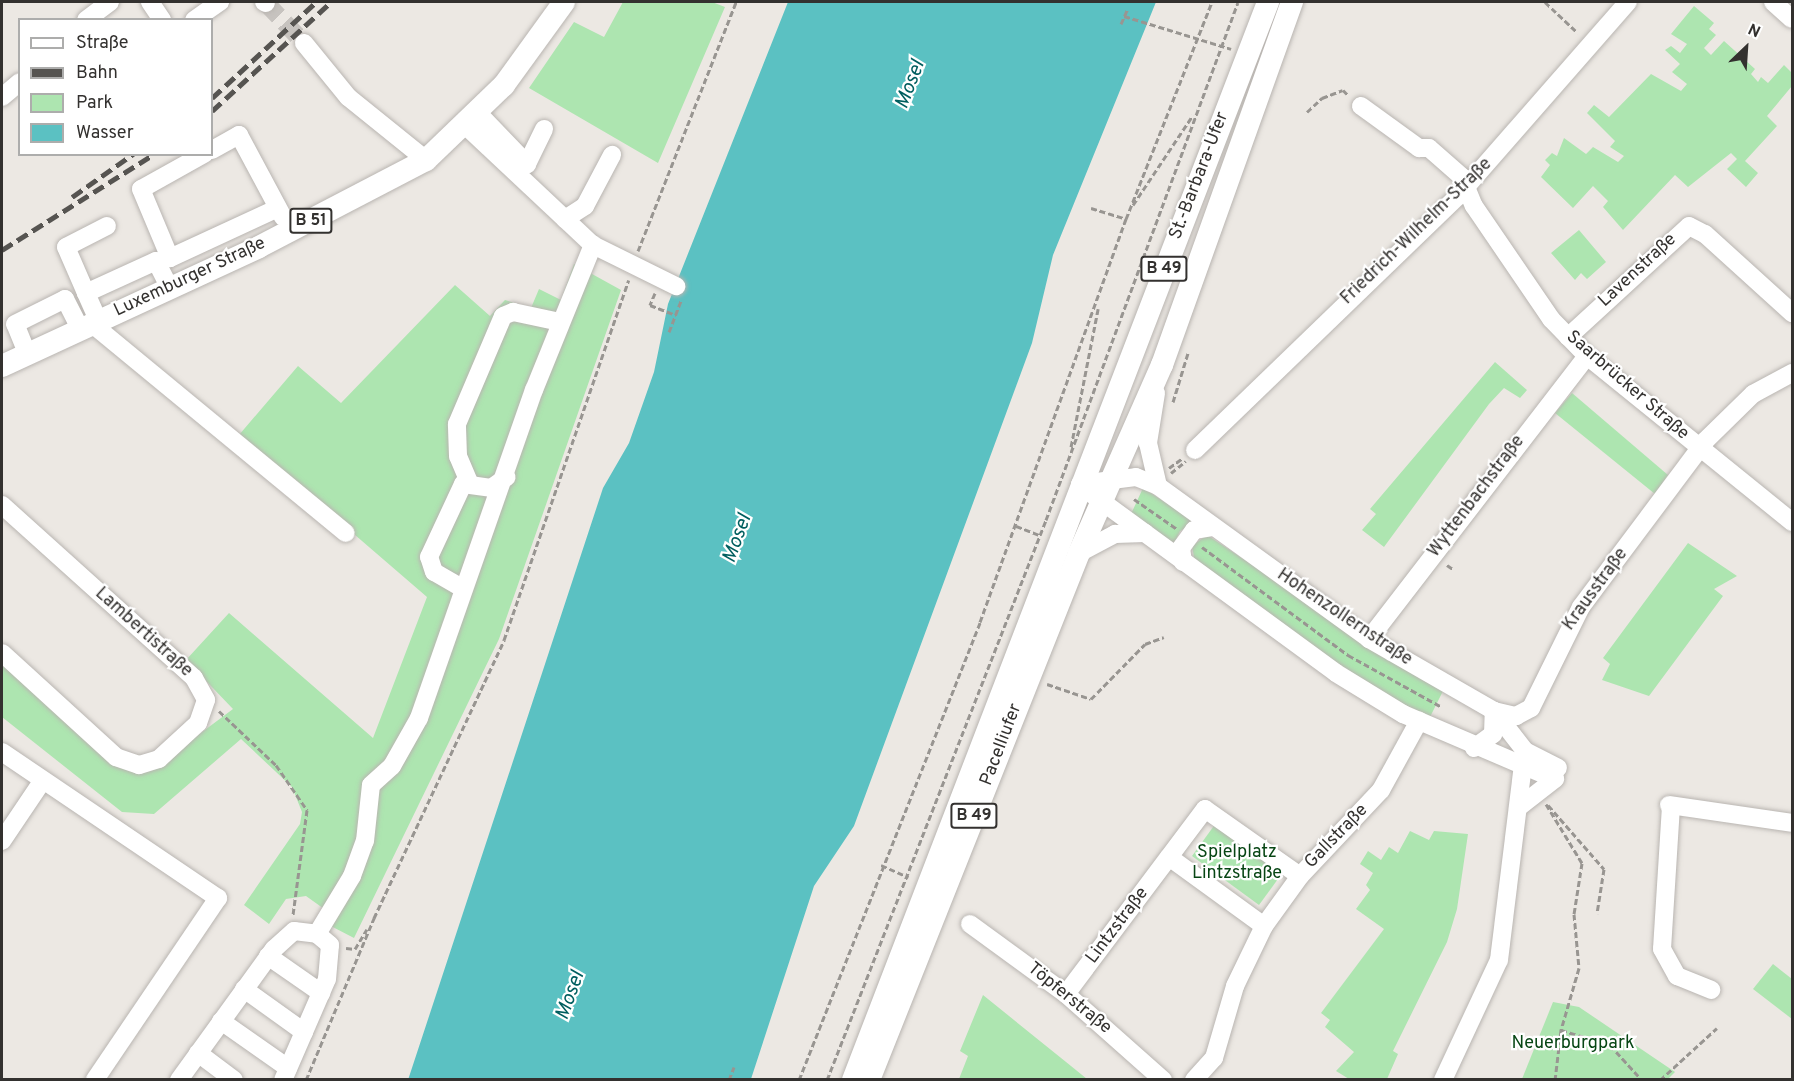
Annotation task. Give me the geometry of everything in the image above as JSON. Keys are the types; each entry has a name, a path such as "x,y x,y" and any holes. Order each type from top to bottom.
{"main road":[{"name":"Luxemburger Straße","path":"2,366 288,233 426,160 472,119 522,63 564,2"},
{"name":"St.-Barbara-Ufer","path":"1080,484 1081,456 1268,2"},
{"name":"St.-Barbara-Ufer","path":"1112,478 1162,364 1292,2"},
{"name":"Pacelliufer","path":"869,1080 1079,553 1112,478"},
{"name":"Pacelliufer","path":"853,1080 1080,484"}],"street":[{"path":"89,18 110,2"},
{"path":"150,2 161,18"},
{"path":"197,18 220,2"},
{"name":"Friedrich-Wilhelm-Straße","path":"1191,455 1466,188 1628,2"},
{"path":"1773,2 1792,18"},
{"path":"304,43 348,97 426,160"},
{"path":"1247,54 1269,63"},
{"path":"2,97 18,84"},
{"name":"Saarbrücker Straße","path":"1361,106 1419,148 1429,148 1462,177 1466,188 1568,337 1587,356 1792,522"},
{"path":"472,119 527,164 544,129"},
{"path":"472,119 565,219 593,245 680,289"},
{"path":"213,149 239,135 288,233"},
{"path":"565,219 585,206 612,155"},
{"path":"200,156 141,189 170,258 276,209"},
{"path":"90,324 86,293 66,247 107,226"},
{"name":"Lavenstraße","path":"1568,337 1689,226 1705,234 1792,313"},
{"path":"221,1021 285,1074 321,993 323,939 352,876 365,841 371,785 392,766 419,718 462,588 507,477 560,322 593,245"},
{"path":"86,293 156,261 170,289"},
{"path":"27,353 15,324 65,298 90,324 346,533"},
{"path":"469,482 458,456 457,424 503,316 513,312 560,322"},
{"name":"Wyttenbachstraße","path":"1369,639 1587,356"},
{"path":"1162,364 1148,443 1165,480"},
{"name":"Krausstraße","path":"1494,711 1516,716 1531,708 1581,607 1700,449 1752,394 1792,373"},
{"path":"469,482 491,488 507,477"},
{"name":"Hohenzollernstraße","path":"1080,484 1112,478 1136,477 1165,480 1212,527 1369,639 1494,711 1524,759"},
{"path":"462,588 434,572 429,557 459,490 469,482"},
{"path":"1080,484 1101,502 1336,673 1419,721 1474,748 1524,759 1557,773 1519,807"},
{"name":"Lambertistraße","path":"2,505 194,678 206,700"},
{"path":"1183,562 1181,548 1194,530 1212,527"},
{"path":"1079,553 1115,534 1145,533"},
{"path":"2,653 116,757 139,765 159,759 198,723 206,700"},
{"path":"1474,748 1493,734 1494,711"},
{"name":"Gallstraße","path":"1194,1080 1214,1058 1235,986 1264,926 1300,876 1381,790 1419,721"},
{"path":"2,752 218,898 95,1080"},
{"path":"1443,1080 1499,960 1524,759"},
{"path":"2,841 43,780"},
{"path":"1711,990 1677,976 1662,949 1670,805 1792,823"},
{"name":"Lintzstraße","path":"1066,994 1205,809 1300,876"},
{"path":"1169,857 1264,926"},
{"name":"Töpferstraße","path":"970,924 1066,994 1163,1080"},
{"path":"178,1080 268,956 294,931 323,939"},
{"path":"268,956 321,993"},
{"path":"244,989 304,1032"},
{"path":"198,1053 234,1080"}],"path":[{"path":"306,1080 374,918 504,640 633,266 736,2"},
{"path":"799,1080 881,865 1016,526 1101,298 1126,219 1212,2"},
{"path":"827,1080 1040,536 1081,456 1197,109 1238,2"},
{"path":"1545,2 1591,45"},
{"path":"1121,24 1128,8"},
{"path":"1124,16 1221,47"},
{"path":"1307,112 1343,90"},
{"path":"1129,211 1197,109"},
{"path":"1197,109 1206,109"},
{"path":"1091,208 1126,219"},
{"path":"669,332 676,315 680,289"},
{"path":"1081,456 1101,298"},
{"path":"650,305 676,315"},
{"path":"1165,480 1191,455"},
{"path":"1134,500 1180,531"},
{"path":"1016,526 1040,536"},
{"path":"1194,542 1349,656 1442,708"},
{"path":"1045,683 1091,699 1145,644 1164,637"},
{"path":"206,700 276,765 307,810 294,931"},
{"path":"1554,1080 1561,1030 1579,968 1574,914 1582,862 1541,797 1604,869 1597,913"},
{"path":"881,865 908,877"},
{"path":"323,939 355,949 374,918"},
{"path":"1660,1080 1717,1028"},
{"path":"1561,1030 1610,1045 1642,1080"},
{"path":"729,1080 734,1067"}],"green space":[{"path":"623,2 712,2 725,7 658,163 529,88 574,22 604,37"},
{"path":"1694,6 1714,23 1709,29 1716,35 1704,48 1711,55 1724,41 1755,69 1751,74 1758,82 1761,77 1768,83 1784,65 1792,73 1792,86 1767,116 1777,126 1745,161 1758,173 1746,187 1727,169 1737,159 1731,153 1688,187 1675,175 1623,230 1603,207 1608,201 1593,186 1573,208 1541,177 1550,165 1545,160 1552,153 1557,156 1564,138 1586,154 1593,147 1618,162 1624,156 1610,147 1615,141 1587,113 1594,105 1609,117 1651,74 1681,91 1687,84 1672,72 1680,64 1665,50 1671,46 1680,53 1687,44 1671,34"},
{"path":"1579,230 1606,262 1587,279 1581,273 1575,280 1551,253"},
{"path":"574,264 621,290 499,639 354,938 325,923 327,911 306,896 286,899 269,924 244,905 300,824 302,812 292,787 241,739 154,814 122,812 2,717 2,661 110,762 150,771 233,709 186,660 229,613 373,738 427,597 239,435 298,366 341,403 455,285 490,316 505,300 531,308 539,289 561,300"},
{"path":"1495,362 1527,390 1520,398 1504,388 1489,404 1384,547 1362,530 1376,514 1370,509"},
{"path":"1572,393 1668,475 1655,494 1555,413"},
{"path":"1143,488 1197,523 1180,531 1173,546 1131,514"},
{"path":"1207,535 1443,691 1429,719 1346,671 1195,563 1192,546"},
{"path":"1688,543 1737,576 1714,589 1723,596 1649,696 1602,680 1610,664 1603,658"},
{"name":"Spielplatz Lintzstraße","path":"1216,823 1283,872 1259,905 1192,856"},
{"path":"1410,831 1429,840 1434,831 1468,834 1457,909 1447,942 1393,1051 1398,1054 1387,1079 1349,1079 1336,1071 1354,1052 1325,1027 1330,1020 1321,1013 1384,929 1356,909 1370,890 1366,885 1373,873 1360,864 1368,851 1381,860 1389,847 1398,853"},
{"path":"1773,964 1792,979 1792,1019 1753,989"},
{"path":"983,995 1087,1079 959,1079 968,1056 960,1051"},
{"name":"Neuerburgpark","path":"1553,1002 1579,1007 1675,1072 1668,1079 1522,1079"}],"water":[{"name":"Mosel","path":"788,2 1156,2 1053,255 1032,343 854,826 814,886 751,1079 408,1080 603,488 629,443 654,372 668,304"}],"tunnel":[{"path":"266,3 304,43"}],"railway":[{"path":"213,97 316,2"},
{"path":"213,110 331,2"},
{"path":"72,197 130,156"},
{"path":"2,250 151,156"}]}
